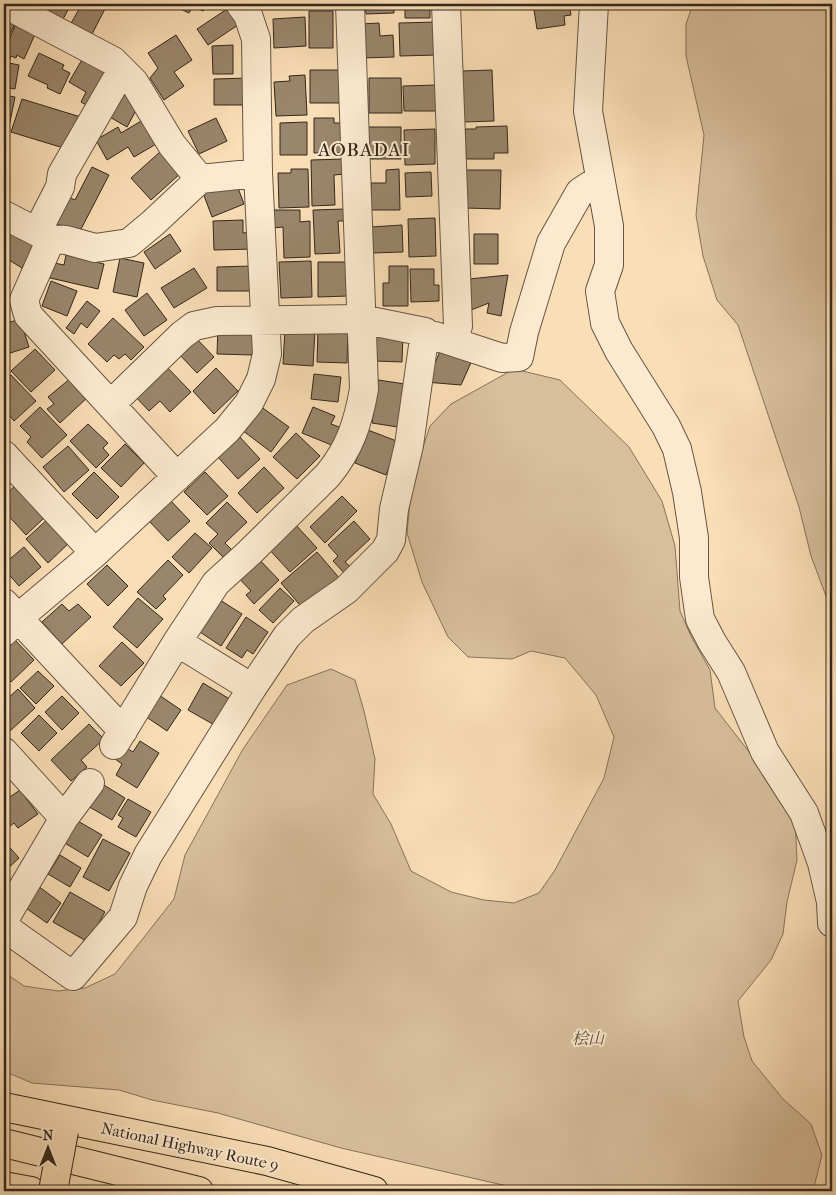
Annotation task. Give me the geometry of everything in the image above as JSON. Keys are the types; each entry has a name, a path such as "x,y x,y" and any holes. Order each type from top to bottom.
{"highway":[{"name":"National Highway Route 9","path":"4,1107 65,1126 267,1161 374,1191"},
{"path":"52,1191 65,1126"},
{"path":"4,1142 199,1191"},
{"path":"4,1158 179,1191"},
{"path":"4,1186 32,1191"}],"street":[{"path":"5,4 112,61 134,82 172,144 200,179"},
{"path":"240,4 248,15 256,39 258,173 267,354 261,379 249,403 227,430 95,553 8,617 118,738 216,583 262,540 339,461 350,441 358,420 364,389 350,4"},
{"path":"446,4 458,326 453,342"},
{"path":"594,4 588,112 609,226 609,265 600,291 605,324 666,426 677,449 687,492 692,529 694,577 700,619 731,672 765,752 804,813 822,863 832,923"},
{"path":"122,70 62,174 60,187 24,300 28,315 177,477"},
{"path":"4,215 44,236 95,248 129,243 200,179 258,173"},
{"path":"111,404 182,335 194,326 217,321 361,319 425,332 502,358 519,358 524,332 551,243 580,192 600,179"},
{"path":"4,928 72,976 123,916 133,886 148,855 286,636 302,620 346,590 386,551 391,540 394,509 409,445 425,332"},
{"path":"4,455 95,553"},
{"path":"177,642 252,688"},
{"path":"4,752 64,818"},
{"path":"4,920 64,818 90,783"}],"green space":[{"path":"693,4 832,4 832,612 811,556 799,507 738,325 717,300 703,256 696,215 704,135 686,56 686,24"},
{"name":"桧山","path":"514,369 560,380 629,447 662,501 675,546 680,611 691,636 710,670 715,708 760,766 795,818 797,860 787,902 783,934 771,960 738,1001 744,1037 752,1061 783,1099 811,1124 822,1155 813,1191 529,1191 341,1148 218,1113 152,1100 119,1090 32,1083 4,1071 4,976 11,977 24,986 58,991 85,988 115,974 174,899 185,855 243,749 287,685 331,669 355,680 375,759 373,794 391,824 411,871 451,892 484,900 514,903 539,893 555,870 604,778 614,737 596,695 565,658 531,651 512,659 468,657 448,637 422,582 407,533 412,481 430,426 451,404"}],"building":[{"path":"34,4 71,4 59,27"},
{"path":"82,4 117,4 115,9 107,5 91,36 70,25"},
{"path":"173,4 207,4 203,11 193,6 189,13"},
{"path":"365,4 394,4 394,13 366,14"},
{"path":"405,4 430,4 430,18 405,18"},
{"path":"533,4 569,4 571,15 564,16 565,25 537,29"},
{"path":"230,7 241,23 208,45 197,29"},
{"path":"309,11 333,11 333,48 309,48"},
{"path":"305,17 306,46 274,48 273,19"},
{"path":"4,18 15,23 4,47"},
{"path":"436,22 437,55 400,56 399,23"},
{"path":"16,23 36,32 24,59 17,55 16,58 11,56 9,62 4,60 4,53"},
{"path":"379,23 380,36 393,35 394,57 362,58 361,24"},
{"path":"176,35 192,60 174,72 184,86 164,100 150,78 158,68 148,53"},
{"path":"233,45 233,74 213,74 212,46"},
{"path":"39,53 64,65 62,69 70,73 60,94 47,88 48,85 28,76"},
{"path":"83,58 115,77 95,110 81,102 86,92 69,82"},
{"path":"4,62 19,65 15,89 4,87"},
{"path":"310,70 345,70 346,103 310,103"},
{"path":"492,70 494,121 464,122 462,71"},
{"path":"305,75 307,115 276,116 274,82 290,81 289,76"},
{"path":"250,78 250,105 214,105 214,79"},
{"path":"369,78 401,78 402,113 369,113"},
{"path":"437,85 437,111 404,111 403,86"},
{"path":"123,89 142,99 127,127 108,116"},
{"path":"4,95 15,97 9,127 4,126"},
{"path":"22,99 84,118 70,150 11,132"},
{"path":"148,117 163,140 134,157 128,147 107,160 96,140 118,127 121,133"},
{"path":"216,118 227,141 199,154 188,131"},
{"path":"314,118 334,118 334,123 344,123 344,153 314,153"},
{"path":"307,122 307,155 280,155 280,123"},
{"path":"507,126 508,153 494,153 494,159 466,159 465,129"},
{"path":"365,127 401,127 401,159 365,159"},
{"path":"435,129 435,164 405,165 404,130"},
{"path":"161,151 181,173 151,200 131,178"},
{"path":"345,159 345,174 334,175 335,205 312,206 311,160"},
{"path":"92,167 109,175 78,235 52,221 66,196 75,200"},
{"path":"291,169 308,169 309,207 279,208 278,173 291,173"},
{"path":"399,169 400,210 371,210 371,183 386,183 386,170"},
{"path":"465,170 501,170 500,209 465,208"},
{"path":"431,172 432,196 406,197 405,173"},
{"path":"235,180 244,204 212,217 203,193"},
{"path":"345,209 346,221 338,221 340,253 315,254 313,210"},
{"path":"272,210 300,210 300,222 310,221 310,257 284,258 283,227 273,228"},
{"path":"435,218 436,256 409,257 408,219"},
{"path":"243,220 243,233 253,232 254,249 214,250 213,221"},
{"path":"402,225 403,252 372,253 371,227"},
{"path":"12,228 37,242 22,268 4,257 4,242"},
{"path":"170,234 181,251 155,269 144,252"},
{"path":"474,234 498,234 498,264 474,264"},
{"path":"66,255 104,264 98,289 46,277 50,262 64,265"},
{"path":"120,258 144,263 137,297 113,292"},
{"path":"311,261 312,297 281,298 279,262"},
{"path":"318,262 348,262 349,296 318,297"},
{"path":"251,266 251,291 217,291 217,267"},
{"path":"389,266 408,266 408,306 383,306 383,283 389,283"},
{"path":"194,268 207,288 174,308 161,288"},
{"path":"410,269 434,269 434,285 439,285 439,301 411,302"},
{"path":"508,275 501,316 487,313 489,303 471,310 469,279"},
{"path":"51,281 77,291 67,316 42,306"},
{"path":"147,293 167,320 144,336 125,310"},
{"path":"87,301 100,311 87,328 81,323 74,334 66,328"},
{"path":"113,318 144,347 131,360 125,354 119,359 114,355 107,362 88,344"},
{"path":"20,319 29,347 4,355 4,324"},
{"path":"218,328 254,329 253,355 217,354"},
{"path":"285,329 315,331 313,366 283,364"},
{"path":"318,330 348,331 347,363 317,362"},
{"path":"376,332 403,332 402,362 376,361"},
{"path":"195,337 214,357 197,373 178,353"},
{"path":"444,342 474,356 461,385 425,382 427,362 435,363"},
{"path":"35,349 55,370 31,392 11,371"},
{"path":"162,362 191,392 170,412 160,401 149,411 133,394"},
{"path":"216,368 238,391 214,414 193,391"},
{"path":"314,374 341,377 338,402 311,399"},
{"path":"11,375 36,401 14,421 4,409 4,382"},
{"path":"71,378 88,397 60,423 47,409 54,404 48,397"},
{"path":"378,380 405,384 398,427 372,423"},
{"path":"260,406 289,427 271,452 242,430"},
{"path":"40,407 67,435 42,458 27,442 31,437 20,426"},
{"path":"313,407 335,416 331,424 342,428 334,446 302,433"},
{"path":"88,424 108,443 103,448 109,455 96,468 70,441"},
{"path":"368,430 399,442 386,475 355,463"},
{"path":"296,433 320,456 297,479 273,457"},
{"path":"238,435 260,459 238,479 216,455"},
{"path":"125,444 144,463 121,487 101,468"},
{"path":"68,446 89,470 64,492 43,467"},
{"path":"264,467 284,488 257,513 238,493"},
{"path":"94,472 119,497 97,519 72,494"},
{"path":"205,472 228,496 207,515 184,492"},
{"path":"15,486 44,518 26,535 4,511 4,496"},
{"path":"342,496 357,511 325,543 310,527"},
{"path":"170,500 190,521 168,541 148,520"},
{"path":"227,502 247,522 225,543 233,551 225,559 209,543 218,534 206,523"},
{"path":"49,518 70,542 48,563 26,539"},
{"path":"354,521 370,539 345,562 353,569 346,575 333,561 338,556 328,545"},
{"path":"294,523 317,548 290,572 267,547"},
{"path":"195,533 212,548 189,573 172,557"},
{"path":"24,547 41,567 19,586 4,569 4,564"},
{"path":"317,552 341,580 305,611 281,583"},
{"path":"255,555 279,580 254,604 246,595 251,591 235,574"},
{"path":"168,560 183,575 163,596 166,599 156,609 137,592"},
{"path":"107,565 128,586 108,606 87,584"},
{"path":"280,588 294,601 273,623 259,610"},
{"path":"138,598 163,619 137,648 113,627"},
{"path":"220,600 242,614 221,646 200,632"},
{"path":"62,604 69,611 78,604 91,617 62,644 42,622"},
{"path":"246,617 268,632 253,654 247,650 242,658 226,648"},
{"path":"15,640 34,660 11,682 4,674 4,651"},
{"path":"122,642 144,663 121,686 99,666"},
{"path":"38,671 54,686 36,704 20,688"},
{"path":"203,683 233,701 218,727 188,710"},
{"path":"18,689 35,708 10,731 4,724 4,702"},
{"path":"156,693 181,710 167,731 142,714"},
{"path":"62,696 79,713 62,730 45,712"},
{"path":"39,715 57,733 39,751 21,733"},
{"path":"89,724 104,739 81,760 87,767 71,781 51,760"},
{"path":"140,741 159,753 137,788 116,775 122,764 115,759 123,746 133,752"},
{"path":"99,782 125,798 112,820 86,805"},
{"path":"20,790 38,814 18,828 14,823 9,827 4,823 4,801"},
{"path":"128,799 151,812 136,837 118,827 123,818 118,815"},
{"path":"76,820 102,835 88,857 63,842"},
{"path":"103,839 130,853 109,891 83,877"},
{"path":"4,841 19,858 4,872"},
{"path":"60,855 81,868 70,887 48,874"},
{"path":"38,886 61,903 47,923 23,906"},
{"path":"70,892 105,912 88,942 53,922"}],"district":[{"name":"AOBADAI","path":"364,149"}]}
